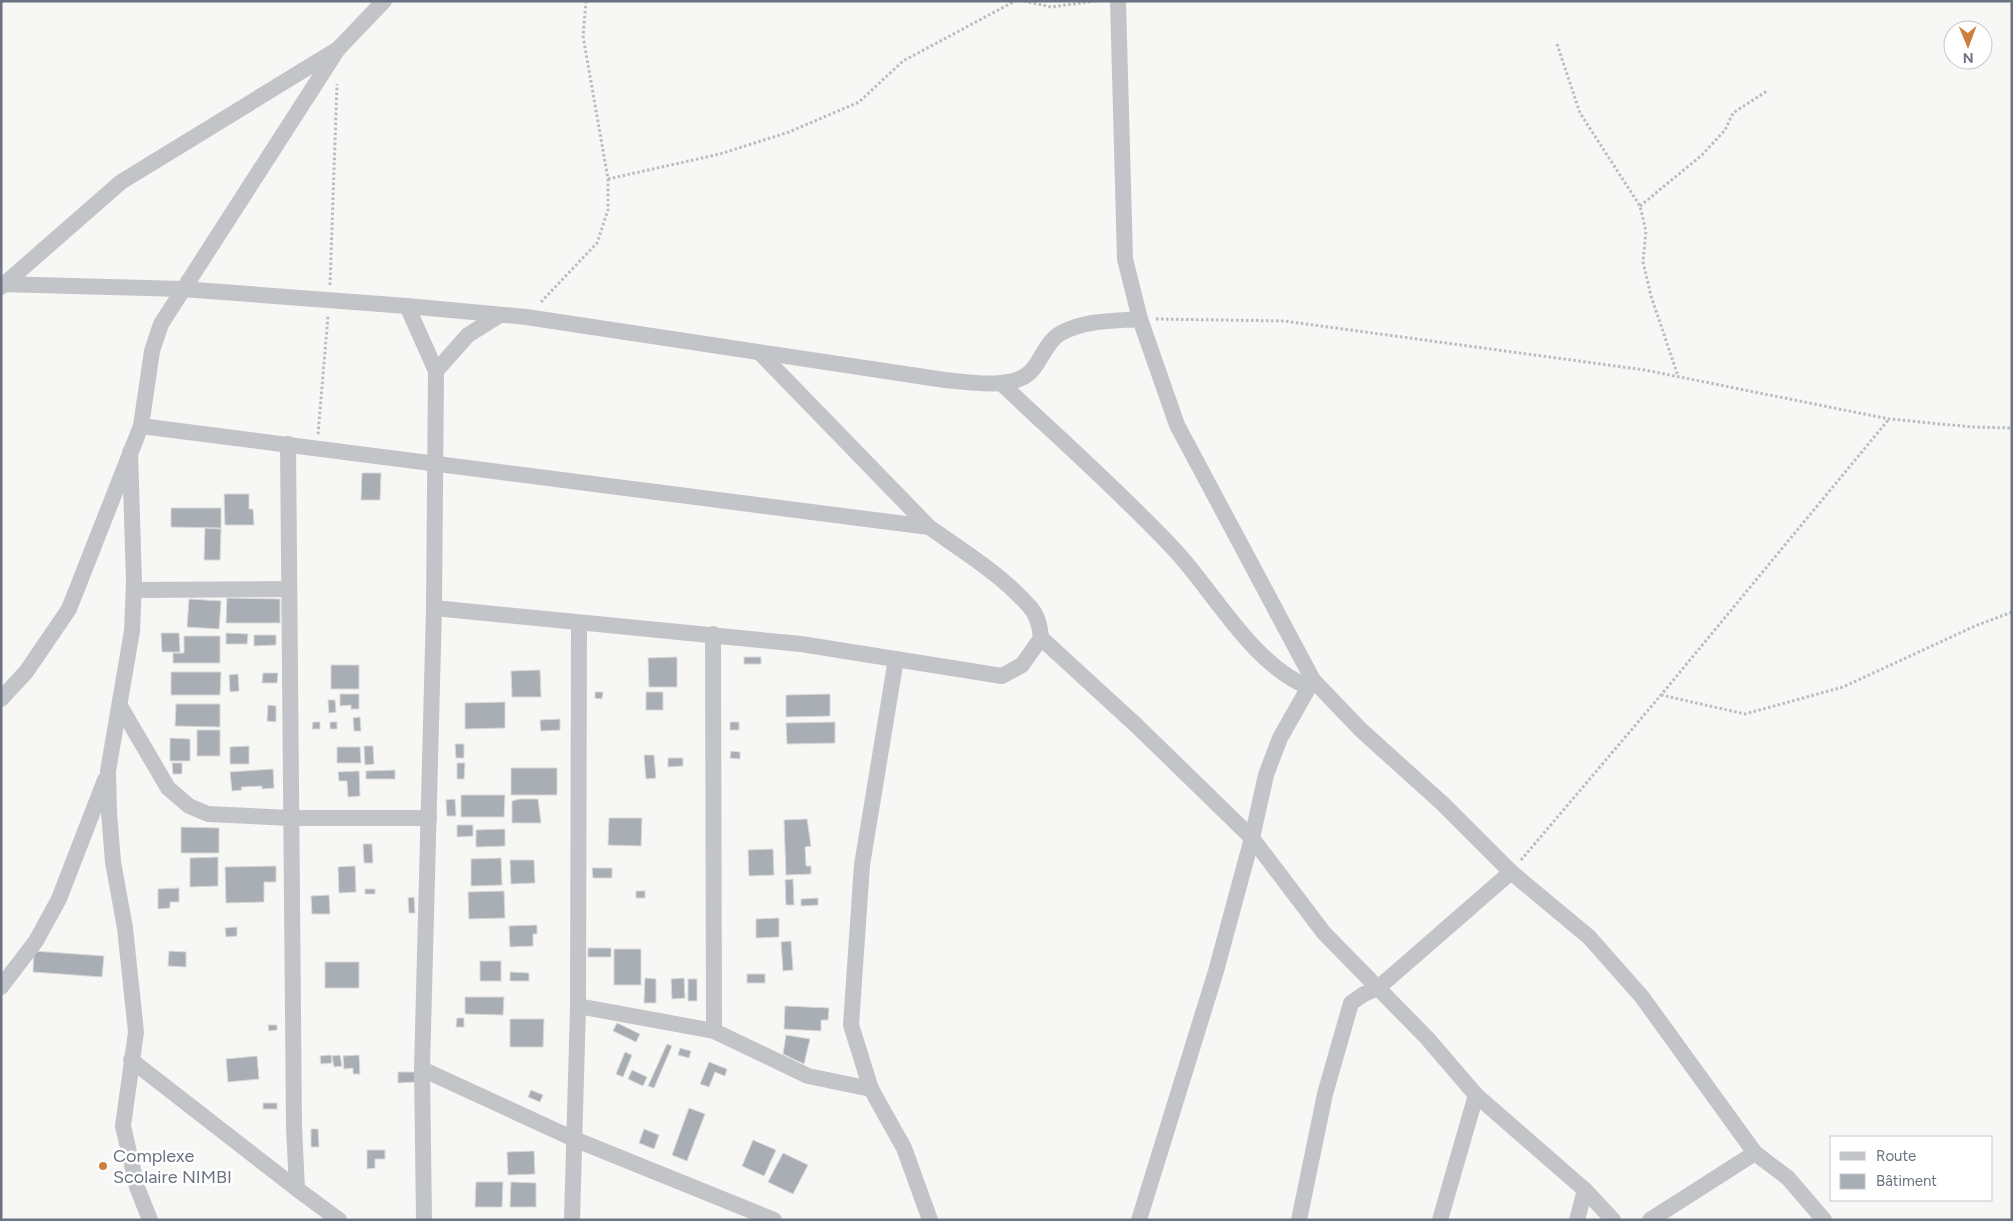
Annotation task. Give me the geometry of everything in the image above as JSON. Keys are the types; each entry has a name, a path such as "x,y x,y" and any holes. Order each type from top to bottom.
{"street":[{"path":"1,699 26,672 69,609 141,426 152,351 161,324 338,49 384,1"},
{"path":"1118,1 1125,259 1140,319 1177,425 1311,683 1443,804 1511,872 1589,937 1642,997 1755,1153 1788,1178 1824,1220"},
{"path":"2,285 121,182 338,49"},
{"path":"2,285 182,290 407,306 526,317 945,380 1002,384 1021,378 1032,371 1045,350 1059,334 1083,323 1140,319"},
{"path":"407,306 436,371 434,608 422,1069 424,1220"},
{"path":"436,371 468,335 500,315"},
{"path":"760,353 930,527 990,572 1030,607 1039,622 1041,638 1137,726 1252,838 1324,933 1427,1038 1476,1095 1585,1190 1613,1220"},
{"path":"1002,384 1173,548 1270,664 1292,680 1311,683"},
{"path":"141,426 930,527"},
{"path":"288,444 294,1127 297,1189"},
{"path":"1,986 36,941 59,899 108,771 132,631 134,590 130,452"},
{"path":"134,590 289,589"},
{"path":"434,608 579,624 713,634 801,644 1002,676 1022,665 1041,638"},
{"path":"572,1220 578,1006 579,624"},
{"path":"713,634 714,1031"},
{"path":"896,659 885,738 862,864 851,1025 871,1089 904,1148 930,1220"},
{"path":"1139,1220 1216,972 1252,838 1266,775 1280,738 1311,683"},
{"path":"120,706 168,788 189,806 216,815 291,818 429,818"},
{"path":"108,771 113,862 125,928 136,1032 122,1126 136,1187 150,1220"},
{"path":"1299,1220 1325,1094 1352,1003 1364,994 1378,988 1511,872"},
{"path":"578,1006 714,1031 808,1076 871,1089"},
{"path":"132,1060 297,1189 340,1220"},
{"path":"422,1069 574,1139 774,1220"},
{"path":"1440,1220 1476,1095"},
{"path":"1650,1220 1755,1153"},
{"path":"1577,1220 1585,1190"}],"path":[{"path":"526,317 597,243 608,210 608,180 583,36 586,1"},
{"path":"608,180 720,154 789,132 858,102 903,61 1015,1"},
{"path":"1024,1 1051,7 1095,1"},
{"path":"1557,44 1580,113 1640,206 1646,232 1643,262 1651,296 1679,377"},
{"path":"316,447 329,300 337,78"},
{"path":"1640,206 1702,155 1725,130 1733,112 1767,92"},
{"path":"1140,319 1284,321 1645,370 1889,419 1972,427 2012,428"},
{"path":"1511,872 1661,696 1889,419"},
{"path":"1661,696 1745,714 1843,687 1975,626 2012,612"}],"building":[{"path":"362,473 381,473 380,500 361,500"},
{"path":"224,494 249,494 249,509 253,509 254,525 225,525"},
{"path":"171,508 221,508 221,528 171,527"},
{"path":"205,528 221,529 220,560 204,560"},
{"path":"227,598 280,599 280,623 226,623"},
{"path":"189,599 221,601 219,629 187,627"},
{"path":"161,633 179,633 180,652 162,652"},
{"path":"226,633 248,634 247,644 226,644"},
{"path":"254,635 276,635 276,645 254,646"},
{"path":"184,636 220,636 220,663 173,663 173,653 184,653"},
{"path":"677,657 677,687 649,687 648,658"},
{"path":"744,657 761,657 761,664 744,664"},
{"path":"331,665 359,665 359,689 331,689"},
{"path":"540,670 541,697 512,697 511,671"},
{"path":"171,672 221,672 220,695 171,695"},
{"path":"263,673 278,673 277,683 262,683"},
{"path":"238,674 239,691 230,692 229,675"},
{"path":"595,692 603,692 602,699 595,698"},
{"path":"646,692 663,692 663,710 646,710"},
{"path":"340,694 359,694 359,709 351,709 351,705 340,706"},
{"path":"830,694 830,716 786,717 786,695"},
{"path":"328,700 335,700 336,712 329,713"},
{"path":"505,702 505,728 465,729 465,703"},
{"path":"176,704 220,704 220,727 175,726"},
{"path":"268,705 276,706 276,722 267,721"},
{"path":"360,717 361,731 354,731 353,718"},
{"path":"560,719 560,730 541,731 540,720"},
{"path":"313,722 320,722 320,729 312,729"},
{"path":"330,722 337,722 337,729 330,729"},
{"path":"730,722 739,722 739,730 730,730"},
{"path":"835,722 835,743 787,744 786,723"},
{"path":"197,730 220,730 220,756 197,756"},
{"path":"170,738 190,739 190,761 170,761"},
{"path":"455,744 464,744 464,758 456,758"},
{"path":"249,746 249,764 230,764 230,747"},
{"path":"364,746 373,746 374,764 365,765"},
{"path":"337,747 360,747 361,763 337,763"},
{"path":"731,751 740,752 740,759 730,758"},
{"path":"644,755 654,755 656,778 646,779"},
{"path":"668,758 683,758 683,766 668,767"},
{"path":"172,763 182,763 182,774 173,774"},
{"path":"457,763 465,763 464,779 457,779"},
{"path":"511,768 557,768 557,795 511,795"},
{"path":"273,769 274,788 262,789 262,786 241,787 242,790 232,791 230,772"},
{"path":"395,770 395,779 366,779 366,771"},
{"path":"359,771 360,796 348,797 347,781 339,781 338,772"},
{"path":"461,795 505,795 504,817 461,817"},
{"path":"455,799 456,816 447,816 446,800"},
{"path":"538,799 541,823 512,823 512,801"},
{"path":"609,818 642,818 641,846 608,845"},
{"path":"807,819 811,846 805,847 806,866 811,866 811,874 786,875 784,820"},
{"path":"457,825 473,825 473,836 457,837"},
{"path":"181,827 219,828 219,853 181,853"},
{"path":"505,829 505,846 476,847 476,830"},
{"path":"363,844 372,844 373,863 364,863"},
{"path":"773,849 774,875 749,876 748,850"},
{"path":"218,857 218,886 190,887 190,858"},
{"path":"501,858 502,885 471,886 471,859"},
{"path":"510,860 534,860 535,883 511,884"},
{"path":"276,866 276,882 264,882 264,902 226,903 225,867"},
{"path":"355,866 356,892 339,893 338,867"},
{"path":"592,868 612,868 612,878 593,878"},
{"path":"793,879 794,905 786,905 785,880"},
{"path":"179,888 179,902 170,902 170,908 158,909 158,889"},
{"path":"365,889 375,889 375,894 365,894"},
{"path":"504,891 505,918 469,919 468,892"},
{"path":"636,891 645,891 645,898 636,898"},
{"path":"329,895 330,914 312,914 311,896"},
{"path":"414,897 415,913 409,913 408,898"},
{"path":"818,898 818,905 801,906 801,899"},
{"path":"779,918 779,937 756,938 756,919"},
{"path":"537,925 537,934 533,934 533,946 510,947 509,926"},
{"path":"237,927 237,936 226,937 225,928"},
{"path":"791,941 793,970 783,971 781,942"},
{"path":"588,948 611,948 611,957 588,957"},
{"path":"614,949 641,949 641,985 614,985"},
{"path":"34,951 104,956 102,977 33,972"},
{"path":"169,951 186,952 186,967 168,966"},
{"path":"480,961 501,961 501,981 480,981"},
{"path":"325,962 359,962 359,988 325,988"},
{"path":"510,972 529,973 529,981 510,981"},
{"path":"747,974 765,974 765,983 747,983"},
{"path":"645,978 656,979 656,1003 644,1003"},
{"path":"684,978 685,998 672,999 671,979"},
{"path":"688,979 697,979 697,1001 688,1001"},
{"path":"465,997 504,997 503,1015 465,1014"},
{"path":"785,1006 829,1008 828,1020 821,1020 821,1031 784,1029"},
{"path":"457,1018 464,1018 464,1027 456,1027"},
{"path":"510,1019 544,1019 543,1047 510,1047"},
{"path":"617,1023 640,1034 636,1042 613,1031"},
{"path":"268,1025 277,1025 277,1030 269,1031"},
{"path":"786,1035 810,1039 804,1064 783,1054"},
{"path":"667,1044 672,1046 654,1088 648,1086"},
{"path":"680,1048 691,1051 689,1058 678,1055"},
{"path":"625,1052 632,1055 623,1077 616,1074"},
{"path":"331,1055 332,1063 321,1064 320,1056"},
{"path":"340,1055 342,1066 334,1067 332,1056"},
{"path":"359,1055 360,1074 353,1074 353,1068 344,1069 343,1056"},
{"path":"257,1056 259,1079 228,1082 226,1059"},
{"path":"709,1062 727,1069 725,1076 715,1072 709,1087 700,1084"},
{"path":"632,1070 647,1077 643,1086 628,1079"},
{"path":"398,1072 415,1072 415,1082 398,1083"},
{"path":"531,1090 543,1095 540,1102 528,1097"},
{"path":"263,1103 277,1103 277,1109 263,1109"},
{"path":"689,1108 705,1114 687,1161 672,1155"},
{"path":"311,1129 318,1129 319,1147 311,1147"},
{"path":"644,1129 659,1135 654,1149 639,1143"},
{"path":"753,1140 776,1150 764,1176 742,1166"},
{"path":"367,1150 385,1150 385,1159 375,1159 375,1168 367,1169"},
{"path":"534,1151 535,1174 508,1175 507,1152"},
{"path":"783,1153 808,1165 793,1194 768,1182"},
{"path":"476,1182 503,1182 502,1207 475,1207"},
{"path":"511,1182 536,1183 536,1207 510,1207"}],"place":[{"name":"Complexe Scolaire NIMBI","path":"103,1166"}]}
